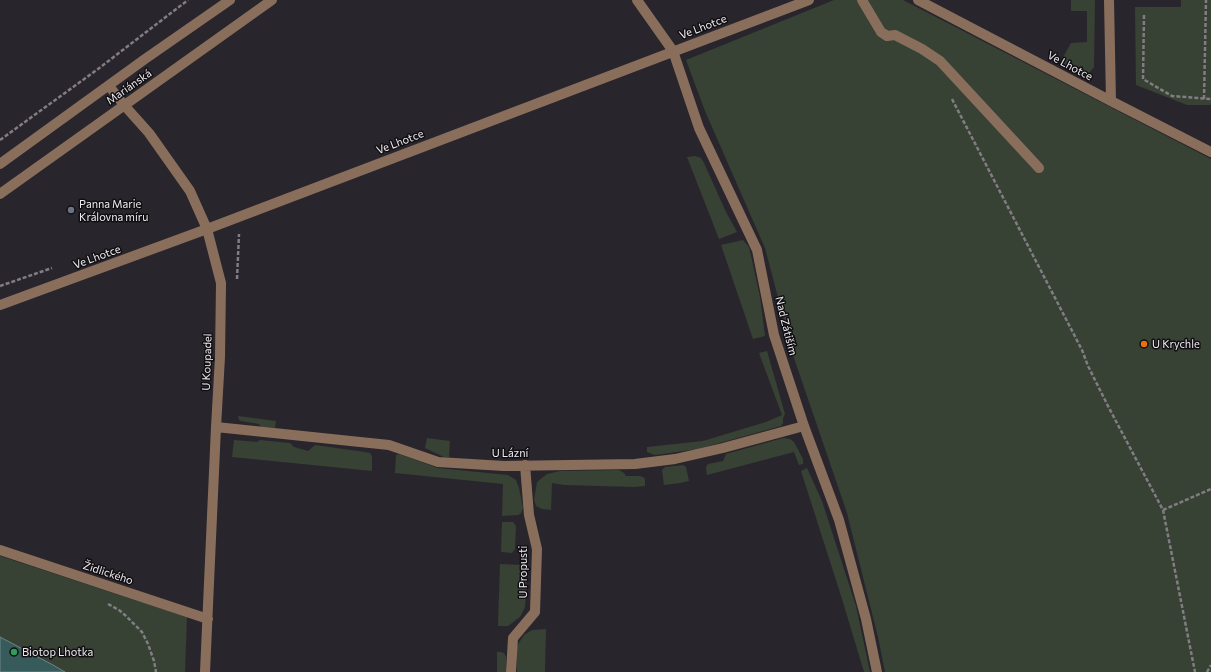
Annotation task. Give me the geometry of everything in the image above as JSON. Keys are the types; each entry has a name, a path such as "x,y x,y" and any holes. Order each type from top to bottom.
{"street":[{"name":"Mariánská","path":"0,164 145,59 230,0"},
{"name":"Nad Zátiším","path":"637,0 673,51 699,128 757,250 774,335 804,426 839,520 866,619 877,672"},
{"name":"Ve Lhotce","path":"0,305 207,229 809,0"},
{"path":"862,0 881,32 888,36 895,35 922,49 940,61 1039,168"},
{"name":"Ve Lhotce","path":"918,0 1110,101 1211,152"},
{"path":"1109,0 1110,101"},
{"name":"Mariánská","path":"0,194 267,2"},
{"name":"U Koupadel","path":"109,86 149,133 190,191 207,229 220,283 220,357 205,672"},
{"name":"U Lázní","path":"216,427 388,446 438,462 504,466 635,464 675,459 723,448 804,426"},
{"name":"U Propusti","path":"511,672 513,638 534,612 538,549 529,515 525,465"},
{"name":"Židlického","path":"0,550 208,619"}],"path":[{"path":"0,140 98,69 188,0"},
{"path":"1204,98 1206,0"},
{"path":"1206,12 1211,13"},
{"path":"1144,15 1143,79 1172,96 1211,99"},
{"path":"951,96 1082,350 1105,401 1163,510 1195,672"},
{"path":"237,285 239,234 244,230"},
{"path":"1163,510 1211,489"},
{"path":"104,602 119,610 142,632 150,650 156,672"},
{"path":"1207,672 1211,665"}],"shaded area":[{"path":"834,0 903,0 1211,159 1211,672 885,672 878,637 847,513 794,358 765,248 705,111 686,60"},
{"path":"1071,0 1095,0 1094,67 1089,73 1080,74 1060,63 1071,43 1087,42 1087,11 1071,11"},
{"path":"1181,0 1211,0 1211,105 1187,105 1136,85 1135,7 1181,7"},
{"path":"695,156 701,158 704,163 726,212 737,232 719,239 687,157"},
{"path":"743,240 749,247 752,260 760,297 765,336 753,339 721,245"},
{"path":"767,351 785,414 781,426 698,449 655,455 647,452 647,447 703,441 766,422 782,415 759,353"},
{"path":"238,416 276,421 275,428 262,427 259,424 241,421 239,420"},
{"path":"427,438 450,441 449,457 444,457 425,448"},
{"path":"783,438 790,439 794,442 803,459 803,464 799,465 794,452 707,475 706,467 708,464 723,461 726,454"},
{"path":"234,440 257,442 260,440 290,443 294,447 308,451 315,445 370,453 372,456 372,471 232,457"},
{"path":"399,454 438,468 508,475 516,480 519,488 523,508 521,513 518,515 502,516 503,484 395,473 396,455"},
{"path":"683,465 686,467 689,481 664,485 662,470 665,467"},
{"path":"807,468 822,501 856,606 870,672 864,672 801,471"},
{"path":"619,470 626,476 643,477 645,479 645,486 564,485 552,483 551,510 542,509 536,506 534,500 537,482 547,474 560,471"},
{"path":"502,522 513,522 516,526 515,549 512,553 501,552"},
{"path":"0,556 187,617 185,672 65,672 0,637"},
{"path":"500,564 522,565 526,568 527,572 525,607 520,617 508,626 498,626"},
{"path":"546,629 545,672 517,672 517,646 524,635 532,630"},
{"name":"Biotop Lhotka","path":"0,637 53,665 65,672 0,672"},
{"path":"497,652 504,653 506,657 506,672 497,672"}],"place":[{"name":"Panna Marie Královna míru","path":"71,210"},
{"name":"U Krychle","path":"1144,344"},
{"name":"Biotop Lhotka","path":"14,652"}]}
